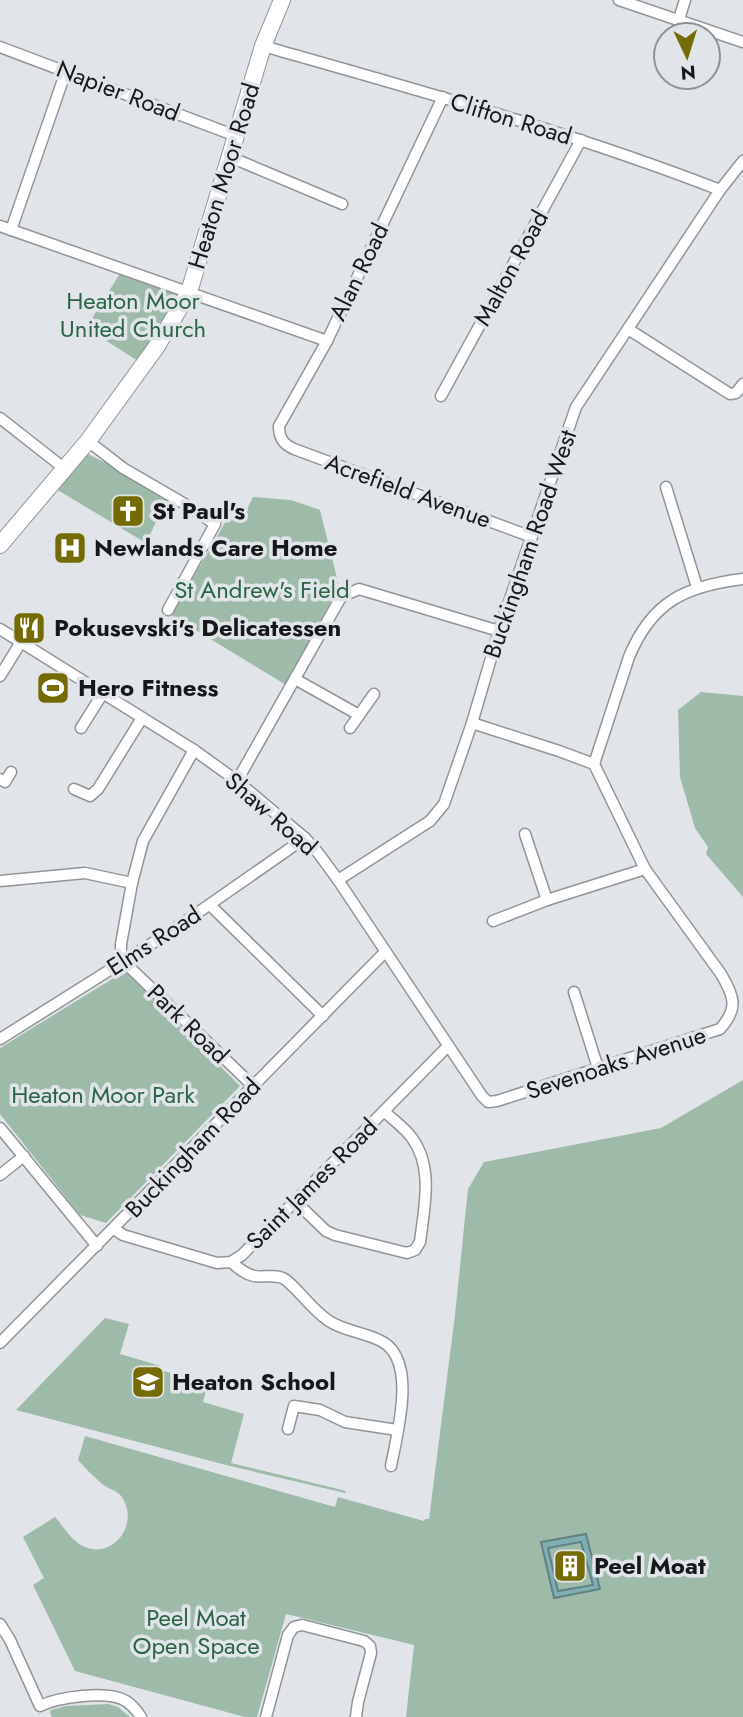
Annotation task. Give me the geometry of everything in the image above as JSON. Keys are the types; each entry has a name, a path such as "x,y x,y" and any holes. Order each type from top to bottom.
{"main road":[{"name":"Heaton Moor Road","path":"0,545 88,441 157,346 189,292 264,46 282,0"}],"street":[{"path":"619,0 743,42"},
{"path":"679,19 685,0"},
{"name":"Clifton Road","path":"264,46 443,97 580,140 720,190"},
{"name":"Napier Road","path":"0,47 236,136"},
{"path":"66,71 5,228 327,341"},
{"name":"Alan Road","path":"285,445 279,434 279,426 327,341 443,97"},
{"name":"Malton Road","path":"441,396 580,140"},
{"path":"230,157 342,204"},
{"path":"720,190 743,161"},
{"name":"Buckingham Road West","path":"338,880 430,821 444,804 472,723 499,631 576,407 720,190"},
{"path":"628,328 730,394 736,393 743,384"},
{"path":"0,418 65,469"},
{"path":"88,441 123,468 215,524 168,610"},
{"name":"Acrefield Avenue","path":"285,445 532,537"},
{"path":"666,487 697,587"},
{"path":"472,723 594,764 635,641 650,619 680,595 697,587 743,579"},
{"path":"237,781 341,597 359,589 499,631"},
{"name":"Shaw Road","path":"0,629 194,750 237,781 305,838 338,880 482,1096 488,1102 497,1101"},
{"path":"0,676 21,642"},
{"path":"295,679 359,715"},
{"path":"81,728 103,693"},
{"path":"350,728 374,694"},
{"path":"74,789 90,796 98,789 142,718"},
{"path":"124,961 121,944 143,841 194,750"},
{"name":"Sevenoaks Avenue","path":"497,1101 720,1029 729,1019 733,1006 731,990 721,974 645,869 594,764"},
{"path":"0,779 5,782 10,772"},
{"path":"526,834 547,900"},
{"name":"Elms Road","path":"0,1039 210,905 305,838"},
{"path":"493,920 645,869"},
{"path":"0,881 85,873 132,883"},
{"path":"210,905 323,1016"},
{"name":"Buckingham Road","path":"0,1343 385,952"},
{"name":"Park Road","path":"124,961 253,1086"},
{"path":"574,992 598,1068"},
{"name":"Saint James Road","path":"114,1229 123,1235 205,1260 231,1262 243,1255 448,1046"},
{"path":"296,1202 326,1231 335,1235 407,1253 415,1250 420,1242 426,1180 423,1160 412,1139 384,1111"},
{"path":"0,1128 97,1246"},
{"path":"0,1174 24,1156"},
{"path":"231,1262 253,1276 284,1278 331,1322 390,1346 402,1376 402,1402 391,1466"},
{"path":"289,1429 294,1406 320,1410 345,1422 397,1430"},
{"path":"0,1624 43,1712 60,1699 110,1696 126,1701 141,1717"},
{"path":"266,1717 288,1635 295,1627 302,1625 364,1641 370,1646 371,1653 356,1717"}],"green space":[{"name":"Heaton Moor United Church","path":"121,272 184,295 138,361 86,328"},
{"path":"88,454 169,495 146,543 56,489"},
{"name":"St Andrew's Field","path":"253,497 291,500 320,510 339,586 286,685 171,615 226,521 244,515"},
{"path":"701,692 743,696 743,897 706,854 708,847 695,828 680,777 678,710"},
{"name":"Heaton Moor Park","path":"125,971 240,1086 106,1223 80,1215 0,1114 0,1048"},
{"name":"Peel Moat Open Space","path":"743,1080 743,1717 406,1717 414,1645 286,1614 257,1717 245,1717 75,1671 33,1585 44,1578 23,1537 55,1517 76,1542 85,1547 95,1549 112,1545 124,1531 128,1513 123,1498 101,1483 78,1460 85,1436 335,1507 338,1497 424,1521 429,1519 468,1189 484,1162 661,1128"},
{"path":"105,1318 129,1324 120,1354 161,1366 160,1370 189,1378 187,1388 195,1387 206,1391 203,1402 244,1414 231,1463 346,1491 345,1493 16,1410"},
{"path":"108,1704 118,1707 130,1717 52,1717 50,1713 51,1710 66,1706"}],"water":[{"path":"586,1534 600,1589 554,1598 541,1542","holes":["581,1542 593,1585 558,1591 548,1548"]}],"place":[{"name":"St Paul's","path":"128,511"},
{"name":"Newlands Care Home","path":"70,548"},
{"name":"Pokusevski's Delicatessen","path":"29,628"},
{"name":"Hero Fitness","path":"53,688"},
{"name":"Heaton School","path":"148,1382"},
{"name":"Peel Moat","path":"570,1566"}]}
